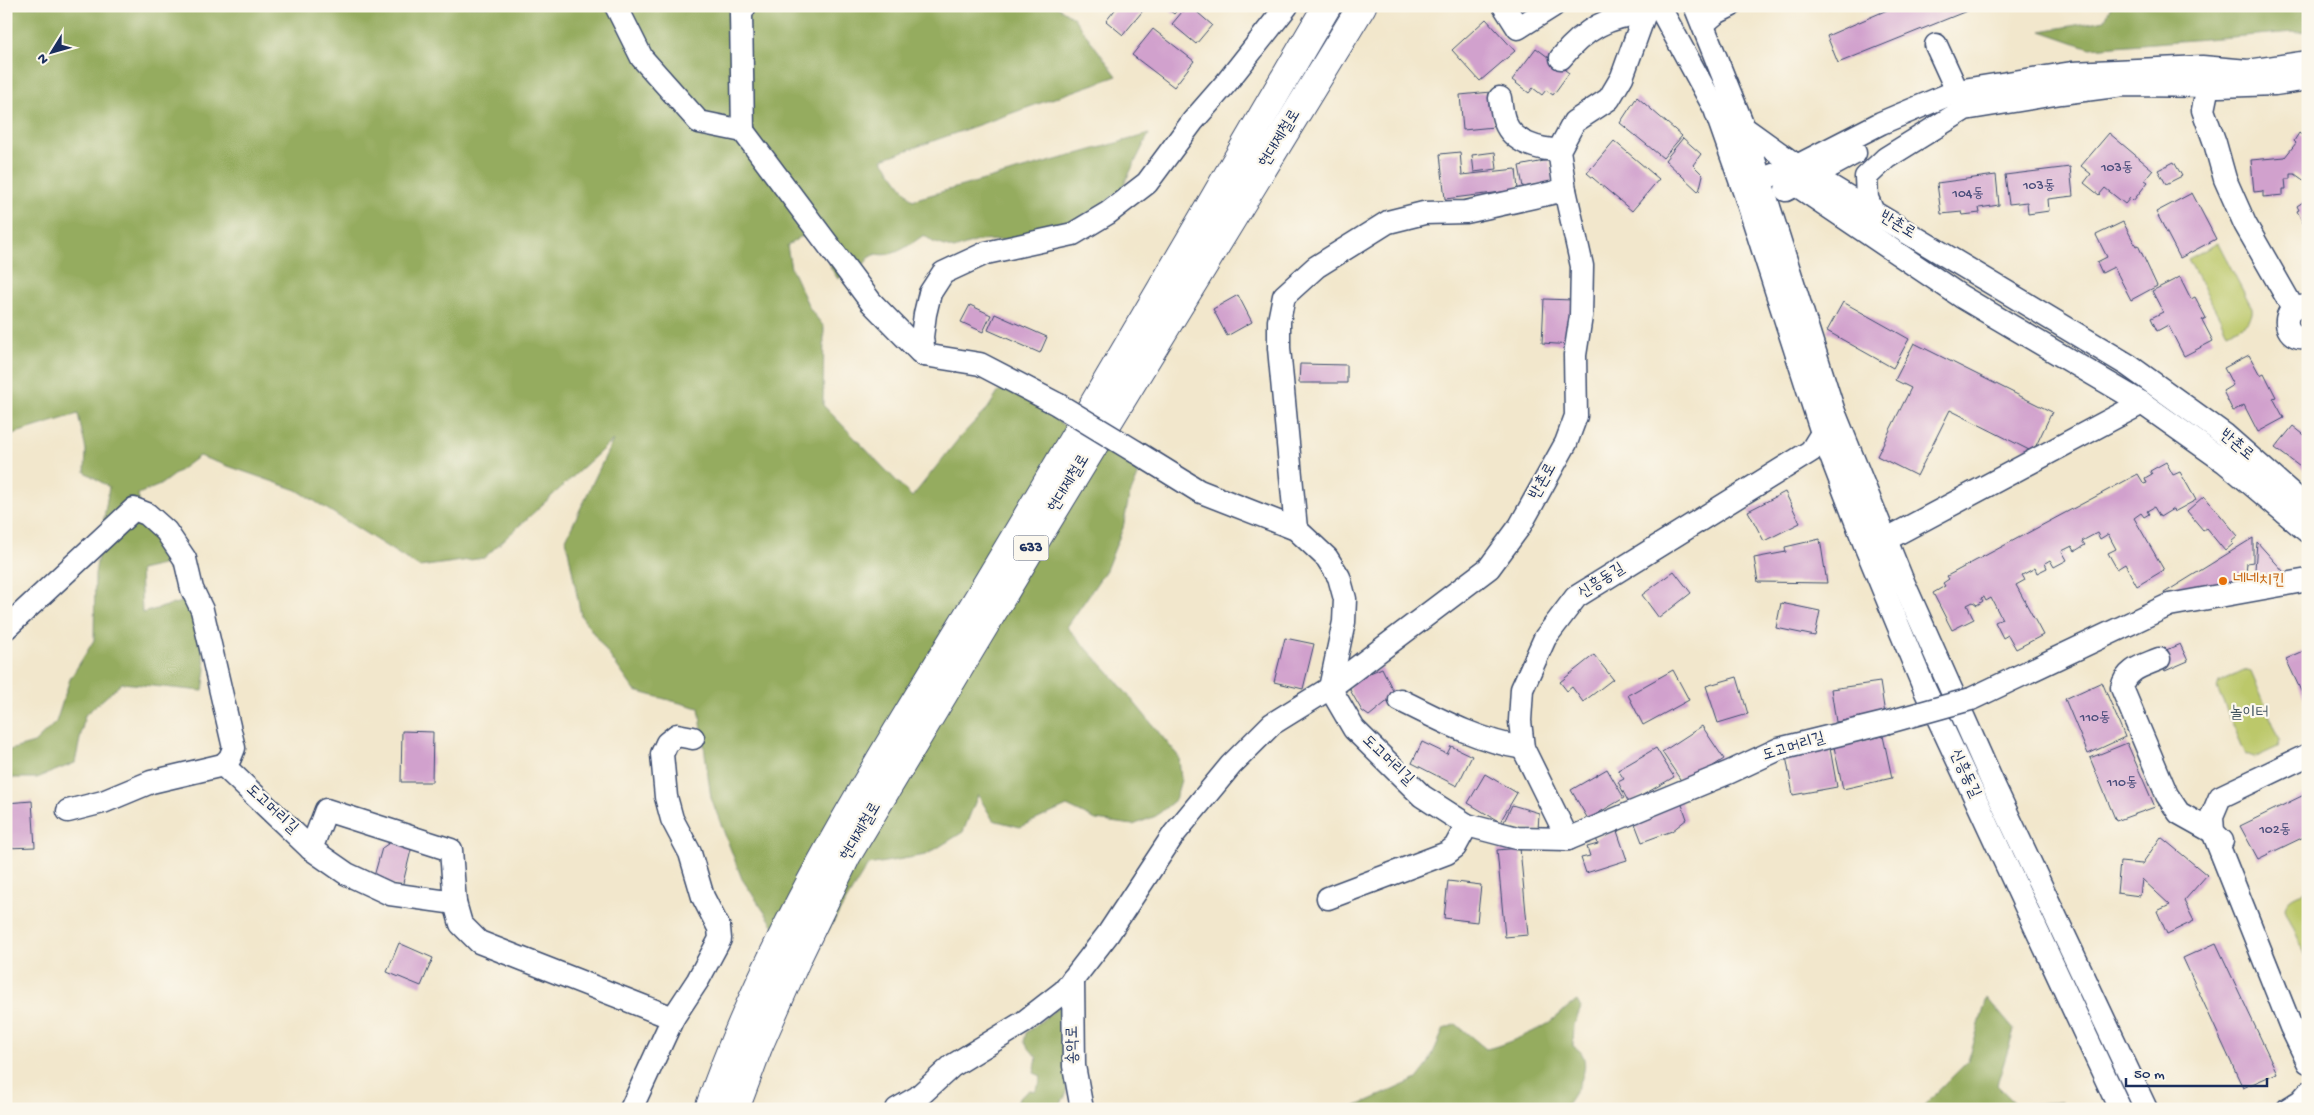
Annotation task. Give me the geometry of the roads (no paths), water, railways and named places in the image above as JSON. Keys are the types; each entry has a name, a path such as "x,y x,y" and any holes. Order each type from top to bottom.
{"highway":[{"name":"현대제철로","path":"709,1109 764,972 844,820 1009,546 1327,6"},
{"name":"현대제철로","path":"735,1109 758,1047 803,946 852,846 1362,6"},
{"path":"751,1109 803,946"},
{"path":"694,1109 764,972"}],"street":[{"path":"616,6 642,58 700,122 743,131"},
{"path":"745,6 741,14 743,131 871,302 924,354 980,364 1057,404 1199,491 1296,529 1327,558 1339,576 1344,599 1344,622 1330,688 1272,724 1231,765 1174,834 1108,934 1064,991 1044,1008 952,1066 918,1097 897,1109"},
{"path":"924,354 922,337 925,314 930,293 943,273 986,253 1073,234 1108,214 1147,183 1193,121 1252,51 1286,6"},
{"path":"1504,6 1518,28 1553,6"},
{"path":"1730,6 1716,13 1699,15 1744,128 1754,199"},
{"path":"1561,58 1591,31 1607,20 1648,9"},
{"path":"1500,98 1506,125 1518,137 1529,145 1542,150 1559,150 1574,122 1609,99 1622,77 1648,9"},
{"path":"1648,9 1715,109 1754,199 1834,412 1876,545 1995,788 2146,1109"},
{"path":"1936,45 1961,100"},
{"name":"반촌로","path":"2205,77 2308,62"},
{"name":"반촌로","path":"1802,175 1881,123 1961,100 2072,74 2205,77 2275,84 2308,79"},
{"path":"2205,77 2204,110 2225,179 2245,224 2300,307 2286,317 2289,331 2297,337 2308,336"},
{"name":"반촌로","path":"1961,100 1876,165 1866,177 1867,198 1873,212 2128,364 2225,436 2308,508"},
{"name":"반촌로","path":"1744,128 1802,175 1962,297 2142,403 2225,462 2308,532"},
{"name":"반촌로","path":"1330,688 1489,568 1520,526 1566,443 1576,416 1575,355 1581,316 1582,266 1565,190 1559,150"},
{"path":"1754,199 1802,175 1873,212"},
{"path":"1296,529 1279,348 1279,321 1284,296 1316,267 1388,222 1424,213 1466,212 1565,190"},
{"name":"신흥동길","path":"1754,199 1822,434 1876,545 1925,690 2120,1109"},
{"path":"1876,545 2142,403"},
{"name":"신흥동길","path":"1568,838 1523,748 1520,721 1522,689 1545,638 1576,597 1811,451 1822,434"},
{"path":"6,628 134,508 147,514 166,531 185,559 192,589 202,610 234,748 230,758 223,765 150,782 103,802 68,810"},
{"name":"도고머리길","path":"1330,688 1354,729 1422,796 1467,825 1517,838 1568,838 1730,772 1779,749 1885,723 1971,698 2169,605 2308,580"},
{"path":"2308,755 2197,808 2185,804 2179,800 2170,785 2134,704 2131,688 2134,681 2161,663 2128,673 2122,688 2167,795 2182,815 2221,840 2308,1044"},
{"path":"1400,700 1470,734 1498,744 1523,748"},
{"path":"631,1109 673,1018 698,980 720,939 719,928 703,897 690,853 672,819 666,797 662,754 667,743 678,735 693,738"},
{"name":"도고머리길","path":"223,765 311,848 326,810 451,850 455,903"},
{"path":"2308,767 2222,795 2212,816 2290,1027 2308,1062"},
{"path":"1328,898 1447,853 1455,847 1467,825"},
{"path":"311,848 347,874 390,894 455,903 461,924 480,942 673,1018"},
{"name":"송악로","path":"1073,980 1074,1066 1082,1109"},
{"path":"2290,1109 2308,1093"},
{"path":"2290,1109 2308,1105"}],"place":[{"name":"네네치킨","path":"2223,581"}],"park label":[{"name":"놀이터","path":"2249,714"}]}
